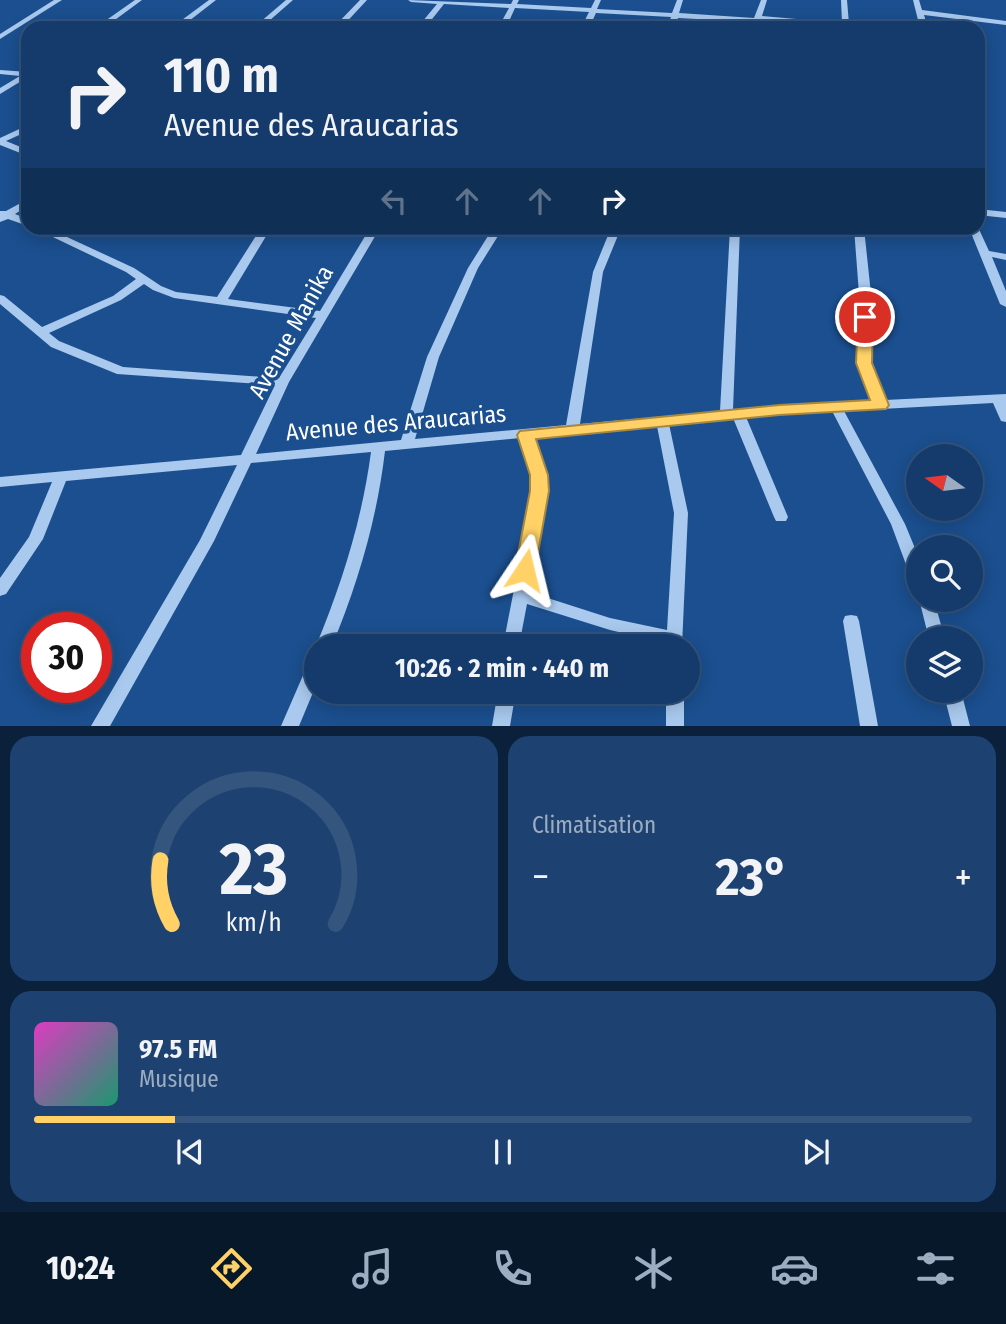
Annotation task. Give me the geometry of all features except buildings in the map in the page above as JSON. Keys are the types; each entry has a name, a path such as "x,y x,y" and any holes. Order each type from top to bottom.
{"street":[{"path":"26,21 59,0"},
{"path":"109,21 139,0"},
{"path":"184,21 213,0"},
{"path":"265,21 290,0"},
{"path":"344,21 364,0"},
{"path":"411,0 515,3 745,21"},
{"path":"588,21 598,0"},
{"path":"673,21 680,0"},
{"path":"757,21 764,0"},
{"path":"844,0 846,21"},
{"path":"916,0 922,21"},
{"path":"427,21 443,1"},
{"path":"506,21 515,3"},
{"path":"920,12 1006,23"},
{"path":"0,37 21,24"},
{"path":"0,72 21,74"},
{"path":"0,93 21,79"},
{"path":"0,141 21,131"},
{"path":"0,141 21,150"},
{"path":"2,215 21,206"},
{"path":"985,213 1006,215"},
{"path":"2,215 21,221"},
{"path":"55,235 130,270 174,295 322,315"},
{"path":"60,237 64,235"},
{"path":"220,302 263,235"},
{"name":"Avenue Manika","path":"100,726 206,541 283,382 371,235"},
{"path":"407,444 433,357 473,268 494,235"},
{"path":"572,430 598,272 613,235"},
{"path":"735,235 732,414 781,517"},
{"path":"860,235 865,294 864,363 880,405"},
{"path":"977,235 1006,304"},
{"path":"985,253 1006,257"},
{"path":"42,332 117,298 144,279"},
{"path":"0,298 55,344 121,371 283,382"},
{"path":"1001,398 1006,418"},
{"name":"Avenue des Araucarias","path":"0,482 732,414 1001,398"},
{"path":"836,407 898,524 906,545"},
{"path":"662,421 681,513 674,634"},
{"path":"513,634 540,491 539,475 526,435"},
{"path":"329,634 353,577 371,504 379,447"},
{"path":"0,590 36,539 61,476"},
{"path":"521,596 646,634"},
{"path":"850,621 869,726"},
{"path":"290,726 304,693"},
{"path":"955,703 961,726"},
{"path":"501,726 505,704"},
{"path":"675,704 675,726"}],"route":[{"path":"525,570 540,491 539,475 526,435 683,418 880,405 864,363 865,317"}]}
